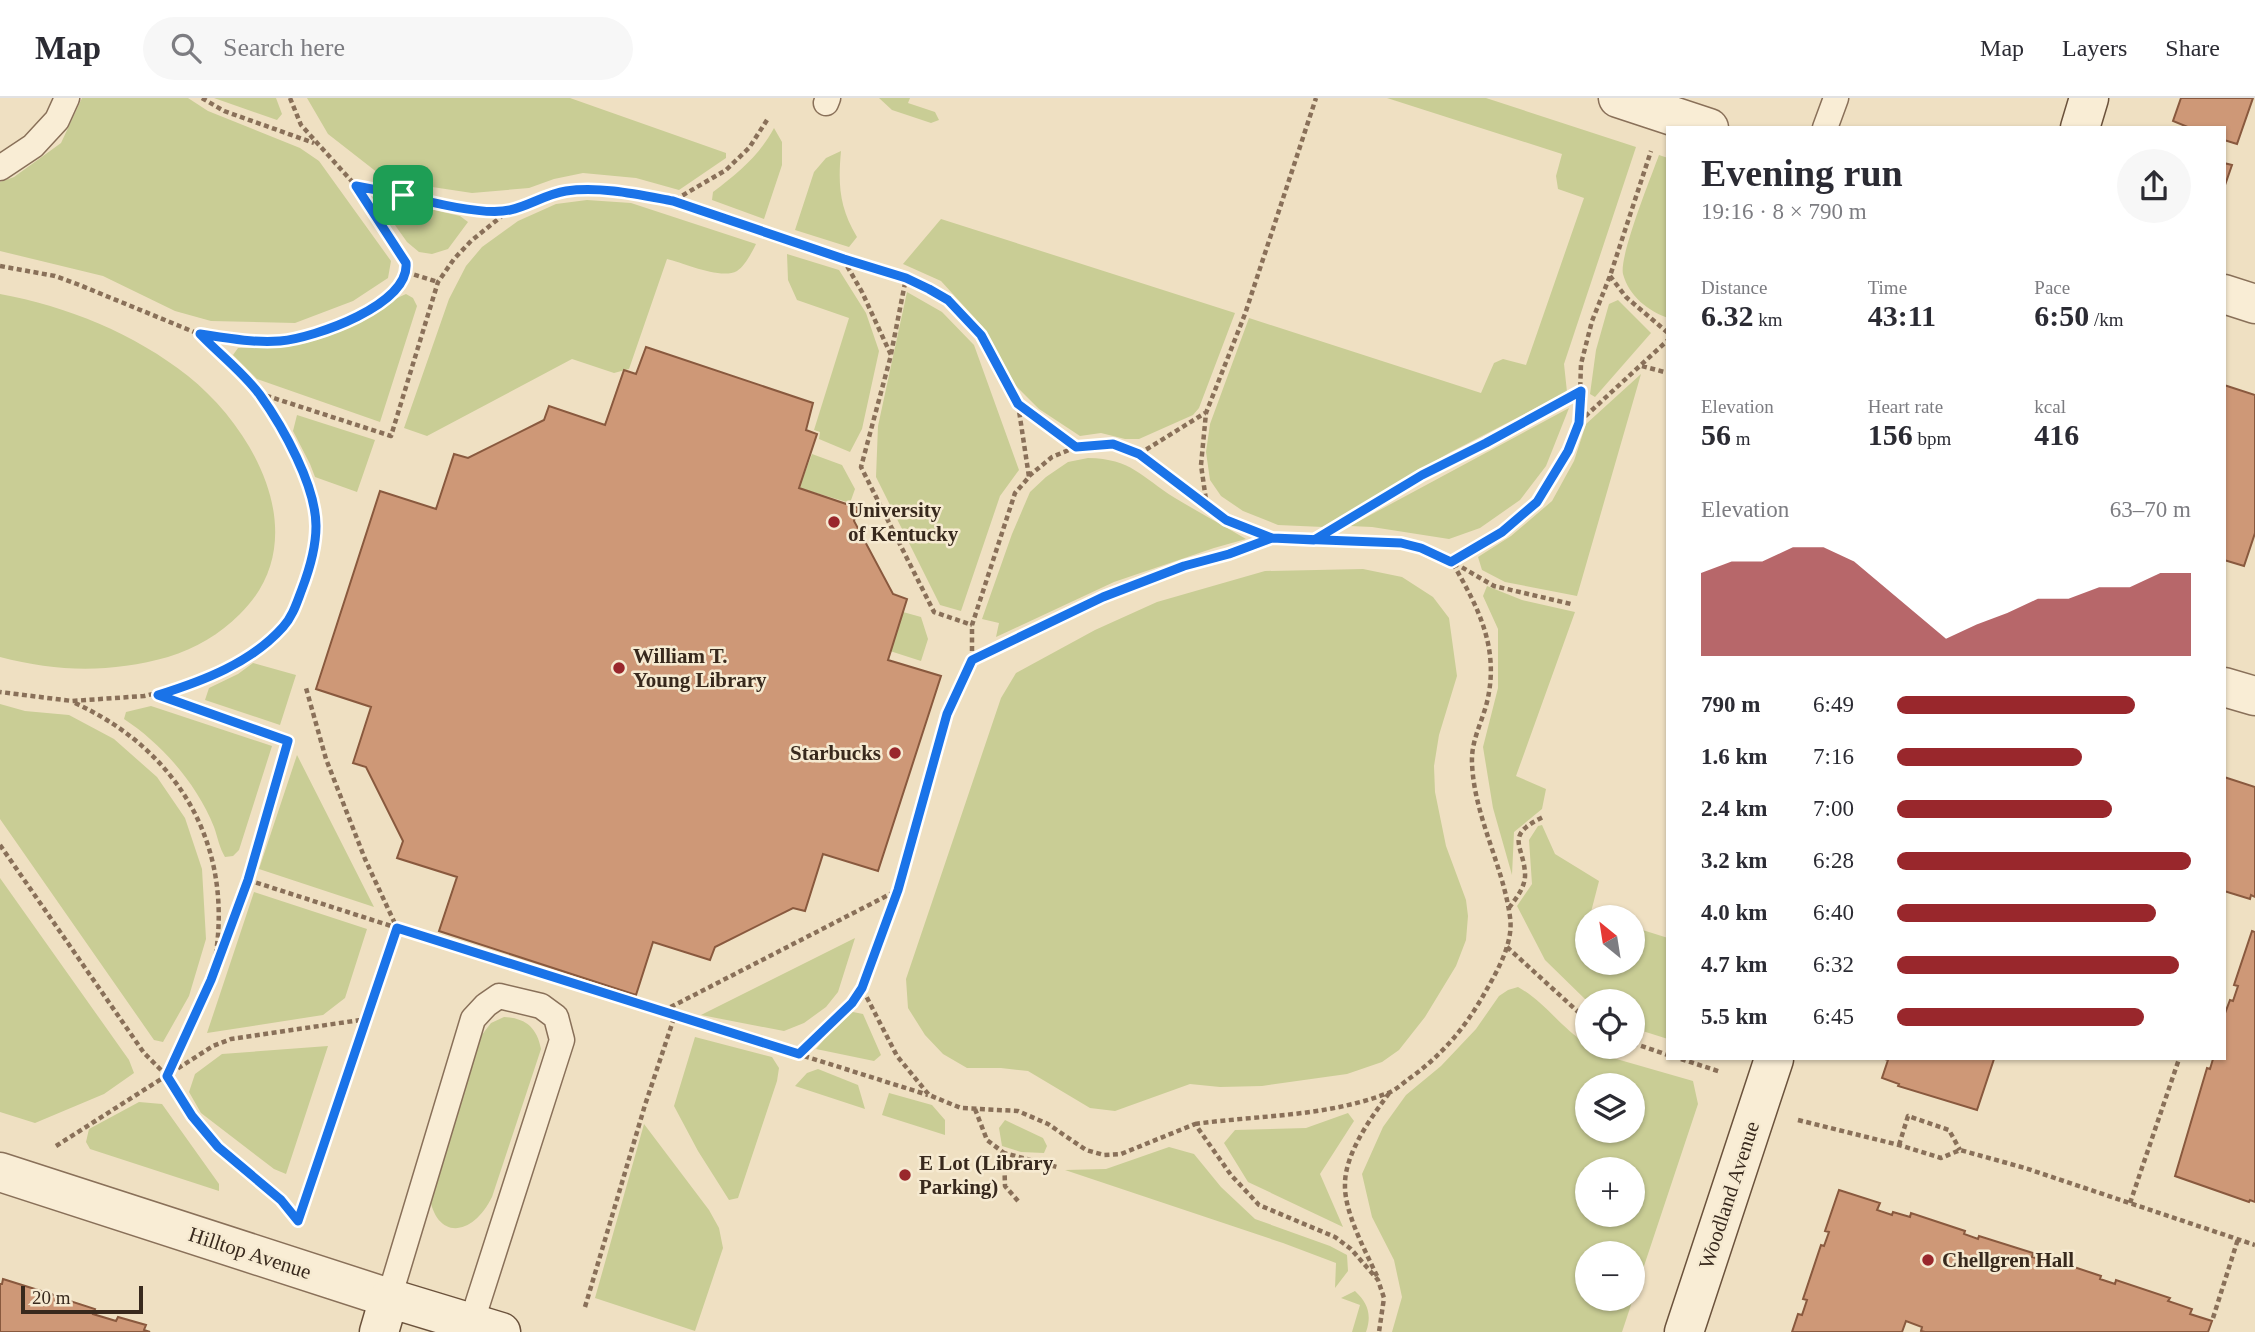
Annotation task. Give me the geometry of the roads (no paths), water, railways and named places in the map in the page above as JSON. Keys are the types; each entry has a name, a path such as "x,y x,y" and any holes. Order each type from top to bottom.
{"street":[{"path":"1618,98 1659,107 1704,126"},
{"path":"2081,126 2089,98"},
{"path":"2226,295 2255,304"},
{"path":"2226,688 2255,696"},
{"name":"Woodland Avenue","path":"1684,1332 1774,1060"},
{"name":"Hilltop Avenue","path":"0,1172 384,1315 480,1329"}],"lane":[{"path":"0,168 33,146 57,120 66,98"},
{"path":"1826,126 1836,98"},
{"path":"384,1315 473,1019 485,1005 499,996 541,1006 556,1017 562,1040 480,1329"}],"place":[{"name":"University of Kentucky","path":"834,522"},
{"name":"William T. Young Library","path":"619,668"},
{"name":"Starbucks","path":"895,753"},
{"name":"E Lot (Library Parking)","path":"905,1175"},
{"name":"Chellgren Hall","path":"1928,1260"}]}
